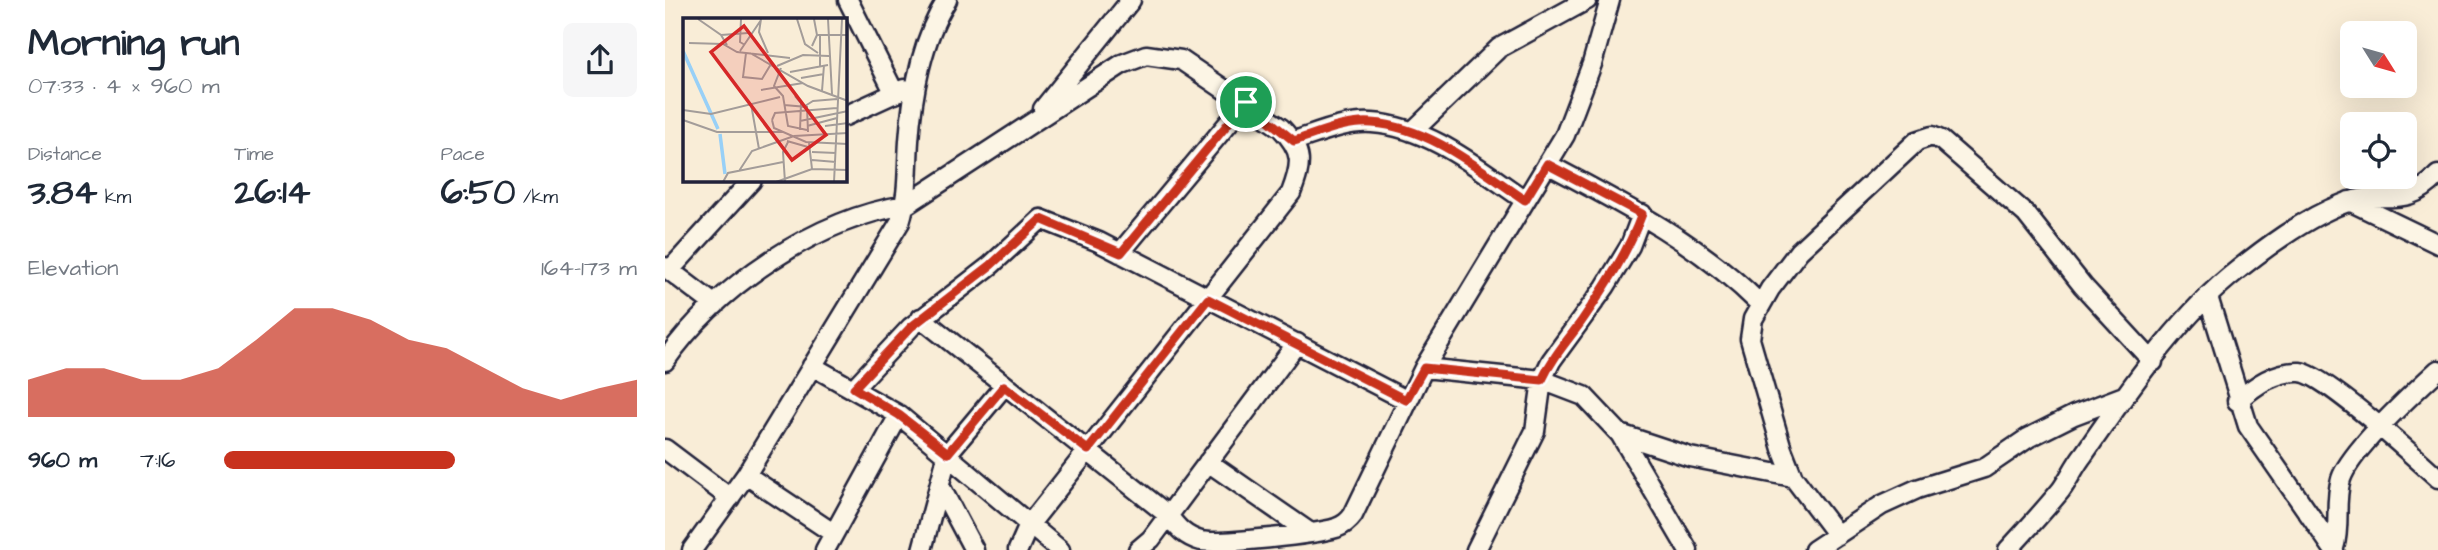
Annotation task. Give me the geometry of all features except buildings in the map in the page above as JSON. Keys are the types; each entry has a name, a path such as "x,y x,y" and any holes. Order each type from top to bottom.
{"street":[{"path":"848,0 895,94"},
{"path":"692,550 746,475 889,241 905,205 909,186 909,133 917,83 930,36 947,0"},
{"path":"1034,121 1131,0"},
{"path":"921,318 1168,515 1177,528 1203,542 1309,532 1347,523 1406,400 1565,135 1592,64 1609,0"},
{"path":"1412,132 1499,48 1573,3"},
{"path":"665,361 715,305 748,277 829,227 878,209 905,205 1122,64 1146,55 1181,60 1246,102 1294,141 1300,169 1291,193 1029,525 1018,550"},
{"path":"847,115 917,83"},
{"path":"1121,253 1246,102"},
{"path":"1294,141 1348,124 1372,123 1412,132 1483,170 1525,200"},
{"path":"1837,535 1793,477 1761,383 1750,339 1753,319 1760,304 1799,251 1829,220 1917,141 1932,136 1993,183 2026,214 2083,286 2153,362"},
{"path":"1547,164 1642,214 1739,282 1760,304"},
{"path":"2008,550 2062,489 2125,397 2208,297 2280,239 2349,201 2363,197 2410,196 2427,187 2438,175"},
{"path":"715,305 667,269 750,182"},
{"path":"2349,201 2438,244"},
{"path":"1476,550 1535,431 1542,380 1551,360 1623,257 1642,214"},
{"path":"854,388 895,342 921,318 991,265 1041,219 1121,253 1406,400"},
{"path":"2208,297 2237,401 2248,426 2269,460 2334,549"},
{"path":"1138,550 1151,539 1297,343"},
{"path":"813,366 899,415 948,453 1060,550"},
{"path":"1424,368 1542,380 1584,396 1620,434 1688,550"},
{"path":"2334,549 2339,519 2336,499 2342,476 2381,426 2438,370"},
{"path":"2237,401 2262,381 2284,374 2307,374 2381,426 2438,478"},
{"path":"922,550 948,453 1004,386"},
{"path":"1814,550 1882,505 1917,489 1984,468 2028,438 2074,415 2125,397"},
{"path":"825,550 899,415"},
{"path":"1620,434 1690,457 1793,477"},
{"path":"665,449 730,498"},
{"path":"1208,462 1309,532"},
{"path":"746,475 833,533"},
{"path":"940,486 974,550"}],"route":[{"path":"1246,102 1294,141 1348,124 1372,123 1412,132 1440,145 1483,170 1525,200 1547,164 1642,214 1630,246 1572,335 1551,360 1542,380 1424,368 1406,400 1208,299 1088,450 1004,386 948,453 899,415 854,388 911,327 970,278 991,265 1041,219 1121,253 1246,102"}]}
